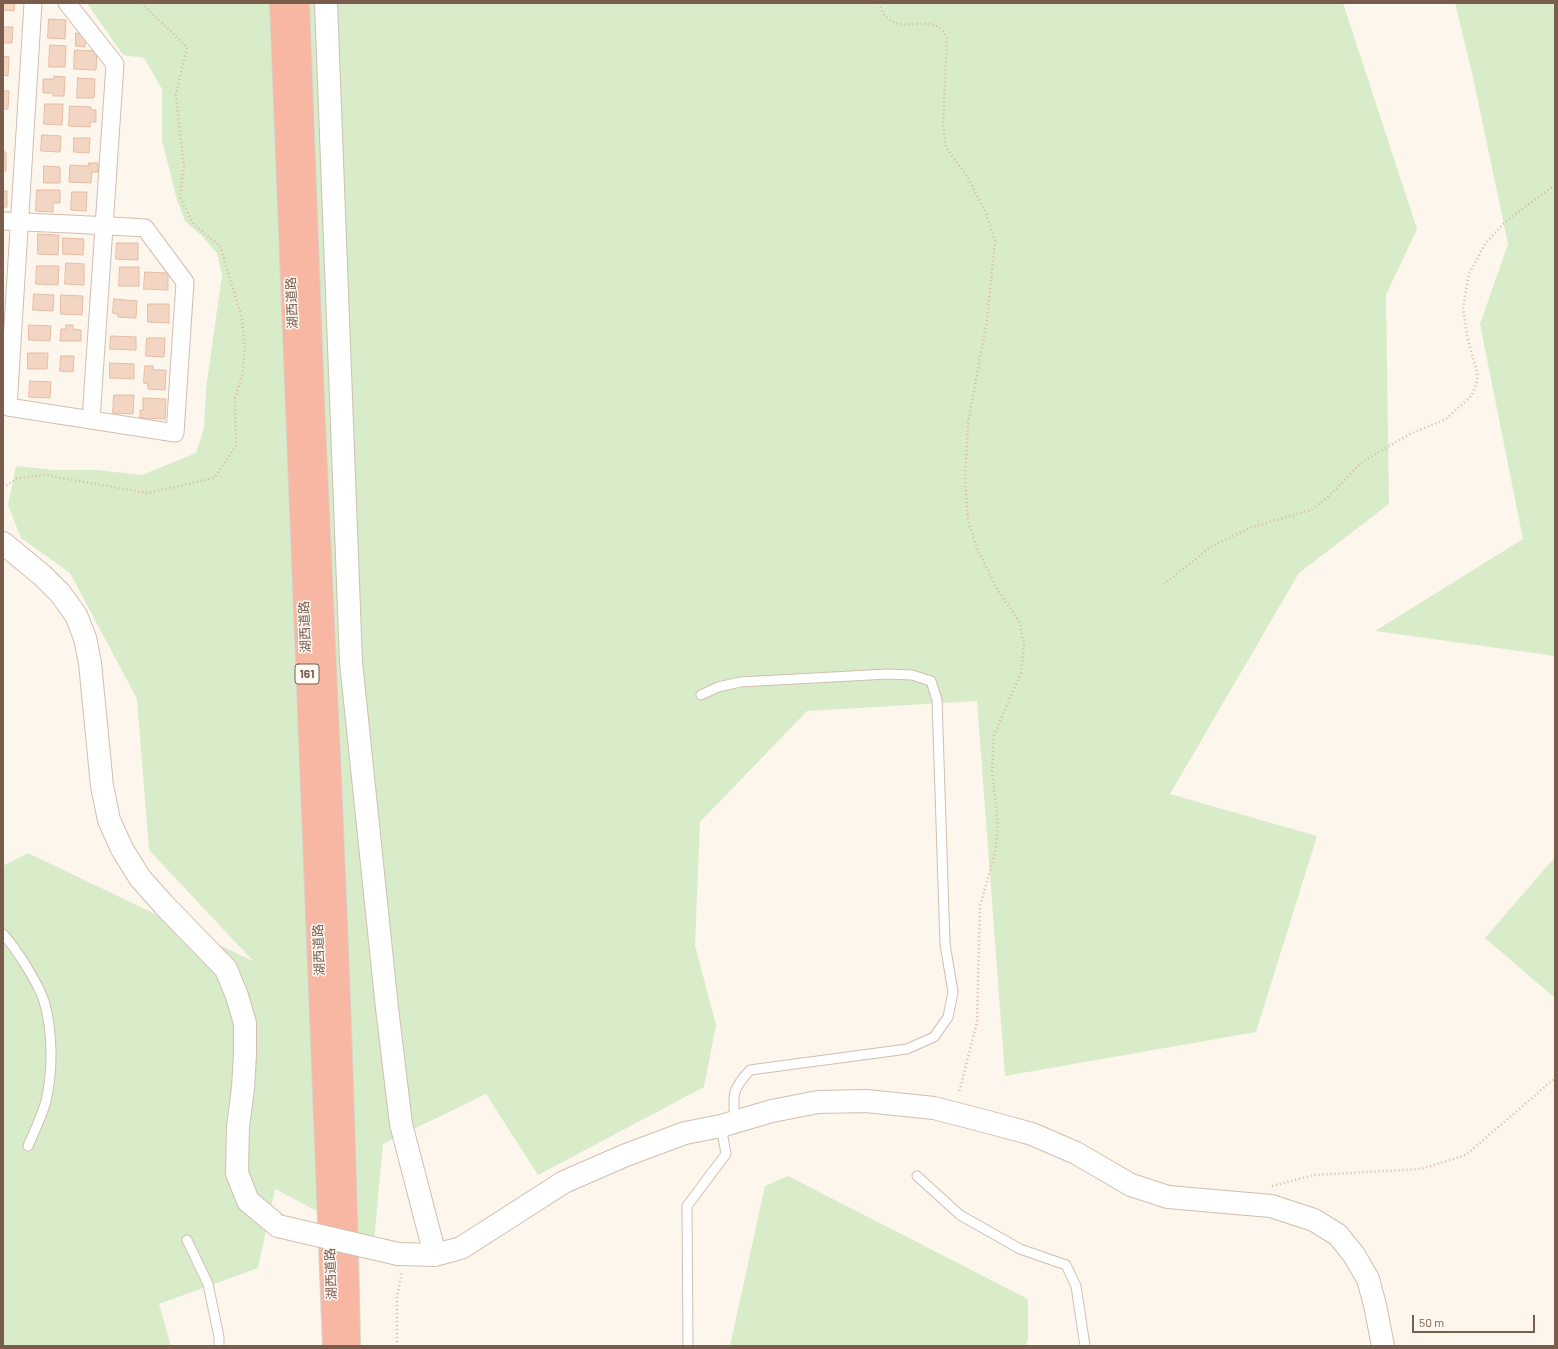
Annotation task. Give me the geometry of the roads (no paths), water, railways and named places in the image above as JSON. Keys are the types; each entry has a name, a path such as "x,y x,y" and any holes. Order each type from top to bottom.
{"highway":[{"name":"湖西道路","path":"281,3 334,1346"},
{"name":"湖西道路","path":"298,3 313,406 335,887 347,1214 350,1346"}],"street":[{"path":"3,220 20,221 104,226 145,228 185,282 175,433 8,407 20,221 33,3"},
{"path":"67,3 115,64 92,420"},
{"path":"326,3 351,662 387,1008 401,1124 436,1255"},
{"path":"3,543 43,576 60,593 76,615 85,638 90,663 102,786 109,820 122,849 140,878 226,969 238,996 245,1023 245,1054 243,1088 238,1127 237,1173 248,1201 278,1226 402,1254 436,1255 461,1248 564,1182 626,1155 685,1133 728,1124 772,1111 818,1102 866,1101 934,1108 1032,1134 1076,1153 1131,1185 1168,1197 1271,1206 1314,1220 1338,1235 1354,1255 1368,1279 1383,1346"}],"lane":[{"path":"688,1346 688,1206 726,1154 728,1124 733,1096 739,1083 750,1070 908,1049 934,1037 948,1017 953,992 945,944 936,700 931,681 912,675 888,674 740,682 718,686 701,695"},
{"path":"3,934 26,965 44,1001 49,1026 51,1065 46,1102 28,1146"},
{"path":"917,1176 960,1215 1020,1249 1066,1265 1076,1286 1085,1346"},
{"path":"187,1240 208,1284 219,1337 219,1346"}]}
